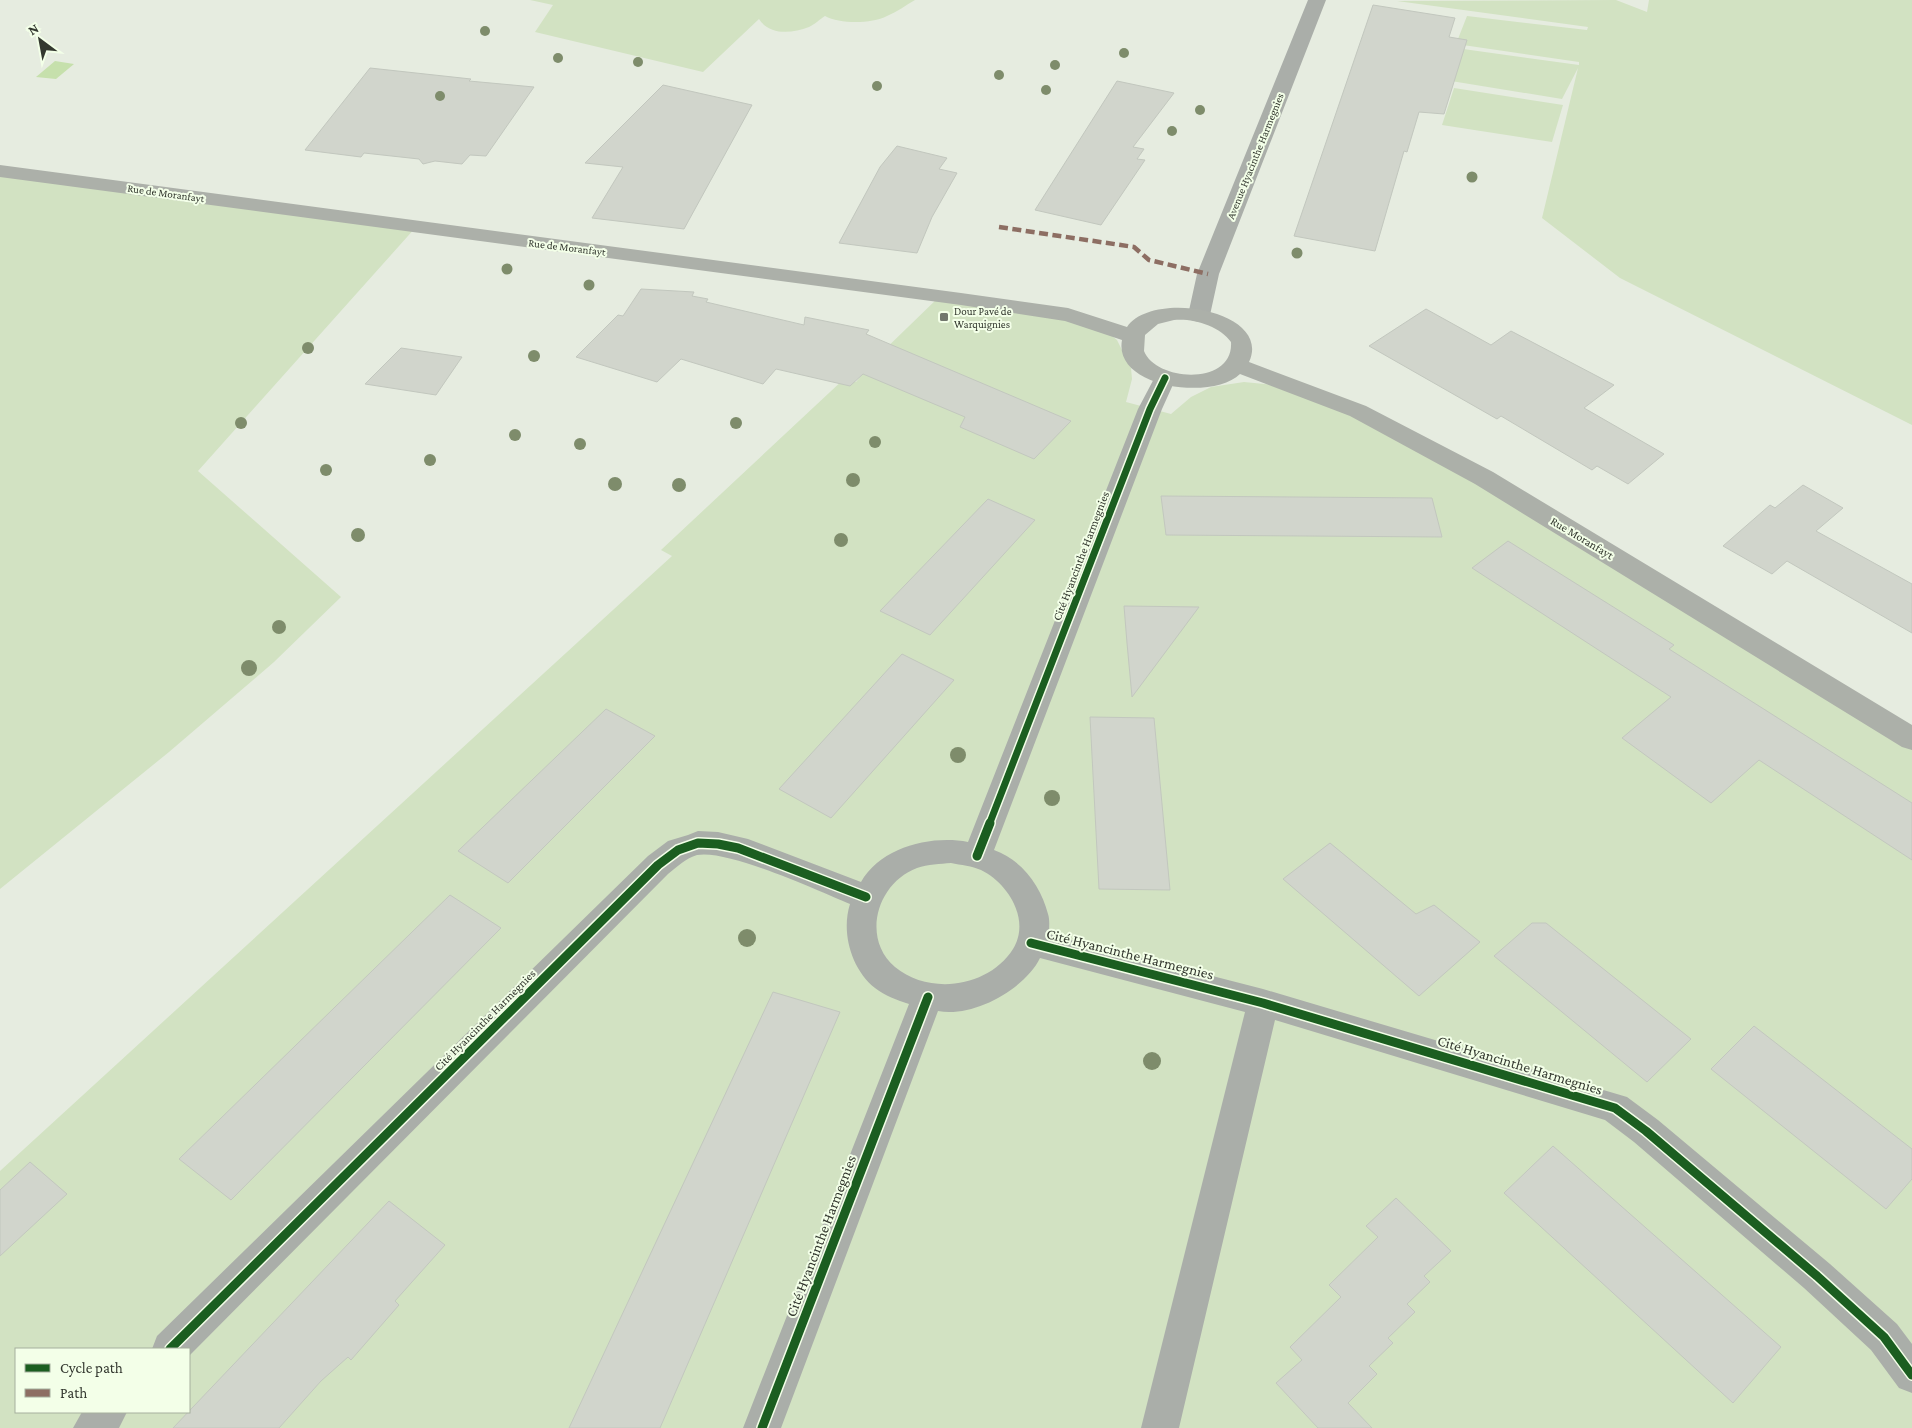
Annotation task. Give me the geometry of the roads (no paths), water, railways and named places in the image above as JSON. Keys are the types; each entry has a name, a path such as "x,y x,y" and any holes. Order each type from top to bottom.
{"main road":[{"name":"Rue de Moranfayt","path":"0,171 962,299 1068,315 1132,336"},
{"path":"1182,313 1199,315 1214,319 1227,326 1242,345 1242,355 1237,365 1228,373 1214,379 1198,382 1181,381 1164,378 1148,370 1136,360 1131,349 1132,336 1138,326 1158,317 1182,313"},
{"name":"Rue Moranfayt","path":"1237,365 1358,411 1484,478 1912,739"}],"street":[{"name":"Avenue Hyacinthe Harmegnies","path":"1199,315 1208,274 1317,0"},
{"name":"Cité Hyancinthe Harmegnies","path":"977,856 1150,409 1164,378"},
{"name":"Cité Hyancinthe Harmegnies","path":"171,1348 658,865 678,850 698,843 738,848 866,897"},
{"path":"951,851 977,856 999,865 1017,881 1029,900 1034,922 1031,943 1021,964 1003,981 981,993 954,999 928,998 904,989 884,976 870,959 861,938 861,917 866,897 881,877 901,863 925,854 951,851"},
{"name":"Cité Hyancinthe Harmegnies","path":"1031,943 1263,1003 1615,1108 1646,1131 1817,1276 1884,1337 1912,1375"},
{"name":"Cité Hyancinthe Harmegnies","path":"762,1428 928,998"},
{"path":"1160,1428 1263,1003"},
{"path":"92,1428 107,1413"}],"place":[{"name":"Dour Pavé de Warquignies","path":"944,317"}]}
